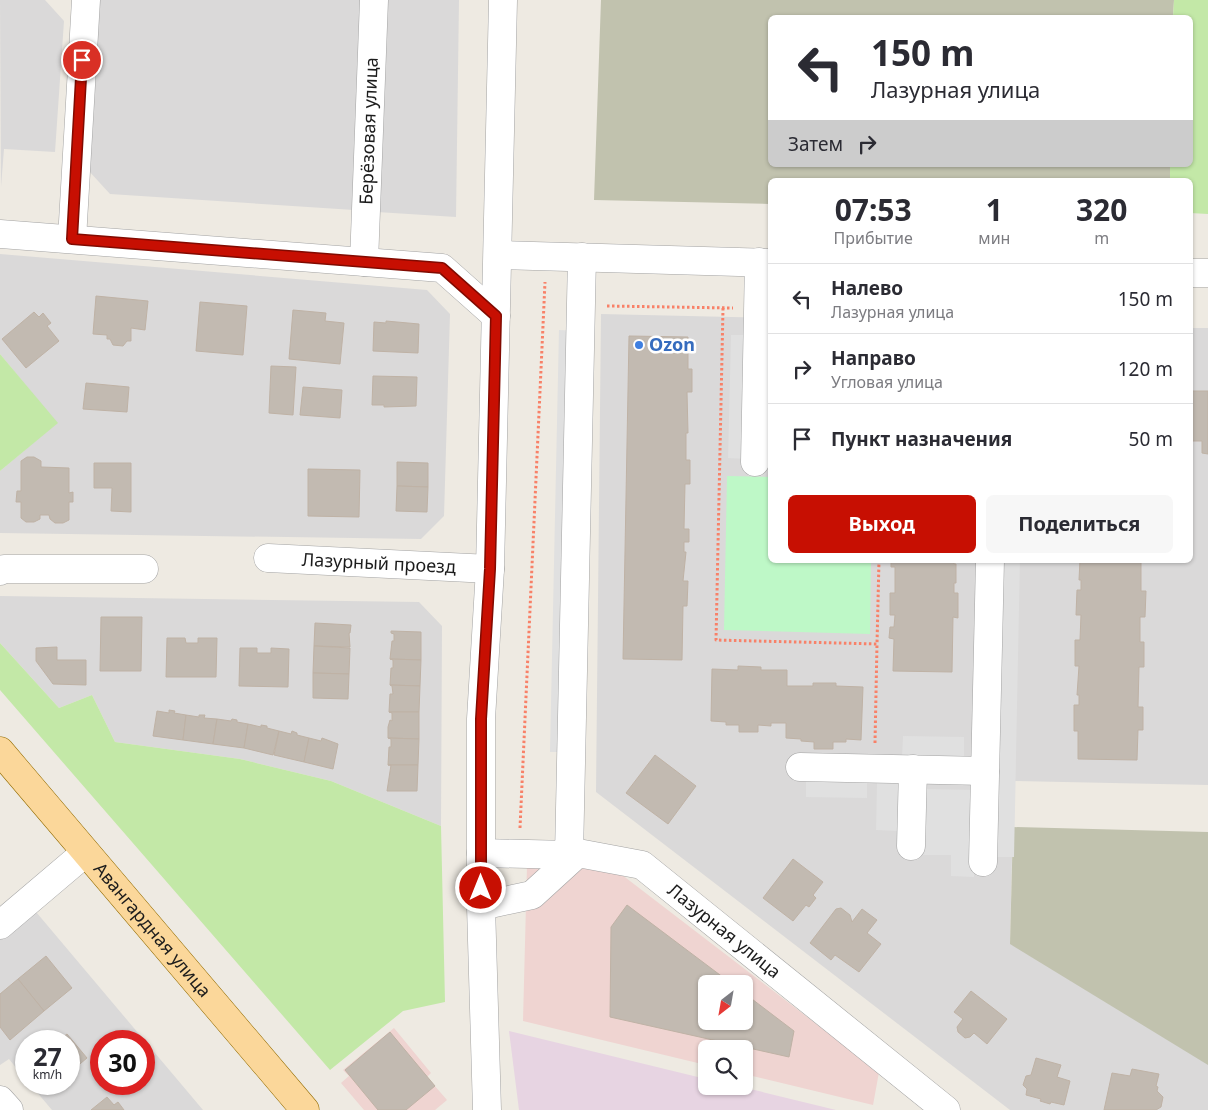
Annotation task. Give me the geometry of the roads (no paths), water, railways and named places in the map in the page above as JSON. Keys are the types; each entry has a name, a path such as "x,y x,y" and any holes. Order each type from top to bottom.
{"main road":[{"name":"Авангардная улица","path":"0,751 304,1110"}],"street":[{"path":"72,239 86,0"},
{"name":"Берёзовая улица","path":"364,262 374,0"},
{"path":"487,1110 481,906 481,719 490,569 504,0"},
{"path":"0,234 442,268 496,316"},
{"path":"499,254 764,262 758,309 764,348 755,462"},
{"path":"481,853 569,855 582,257"},
{"path":"1193,273 1208,273"},
{"name":"Лазурный проезд","path":"268,558 490,569"},
{"path":"983,862 990,563"},
{"path":"0,571 4,569 144,569"},
{"path":"800,767 985,771"},
{"path":"911,846 913,769"},
{"path":"0,925 85,853"},
{"name":"Лазурная улица","path":"481,906 532,895 578,853 642,865 946,1110"},
{"path":"0,1100 9,1110"}],"place":[{"name":"Ozon","path":"639,345"}]}
